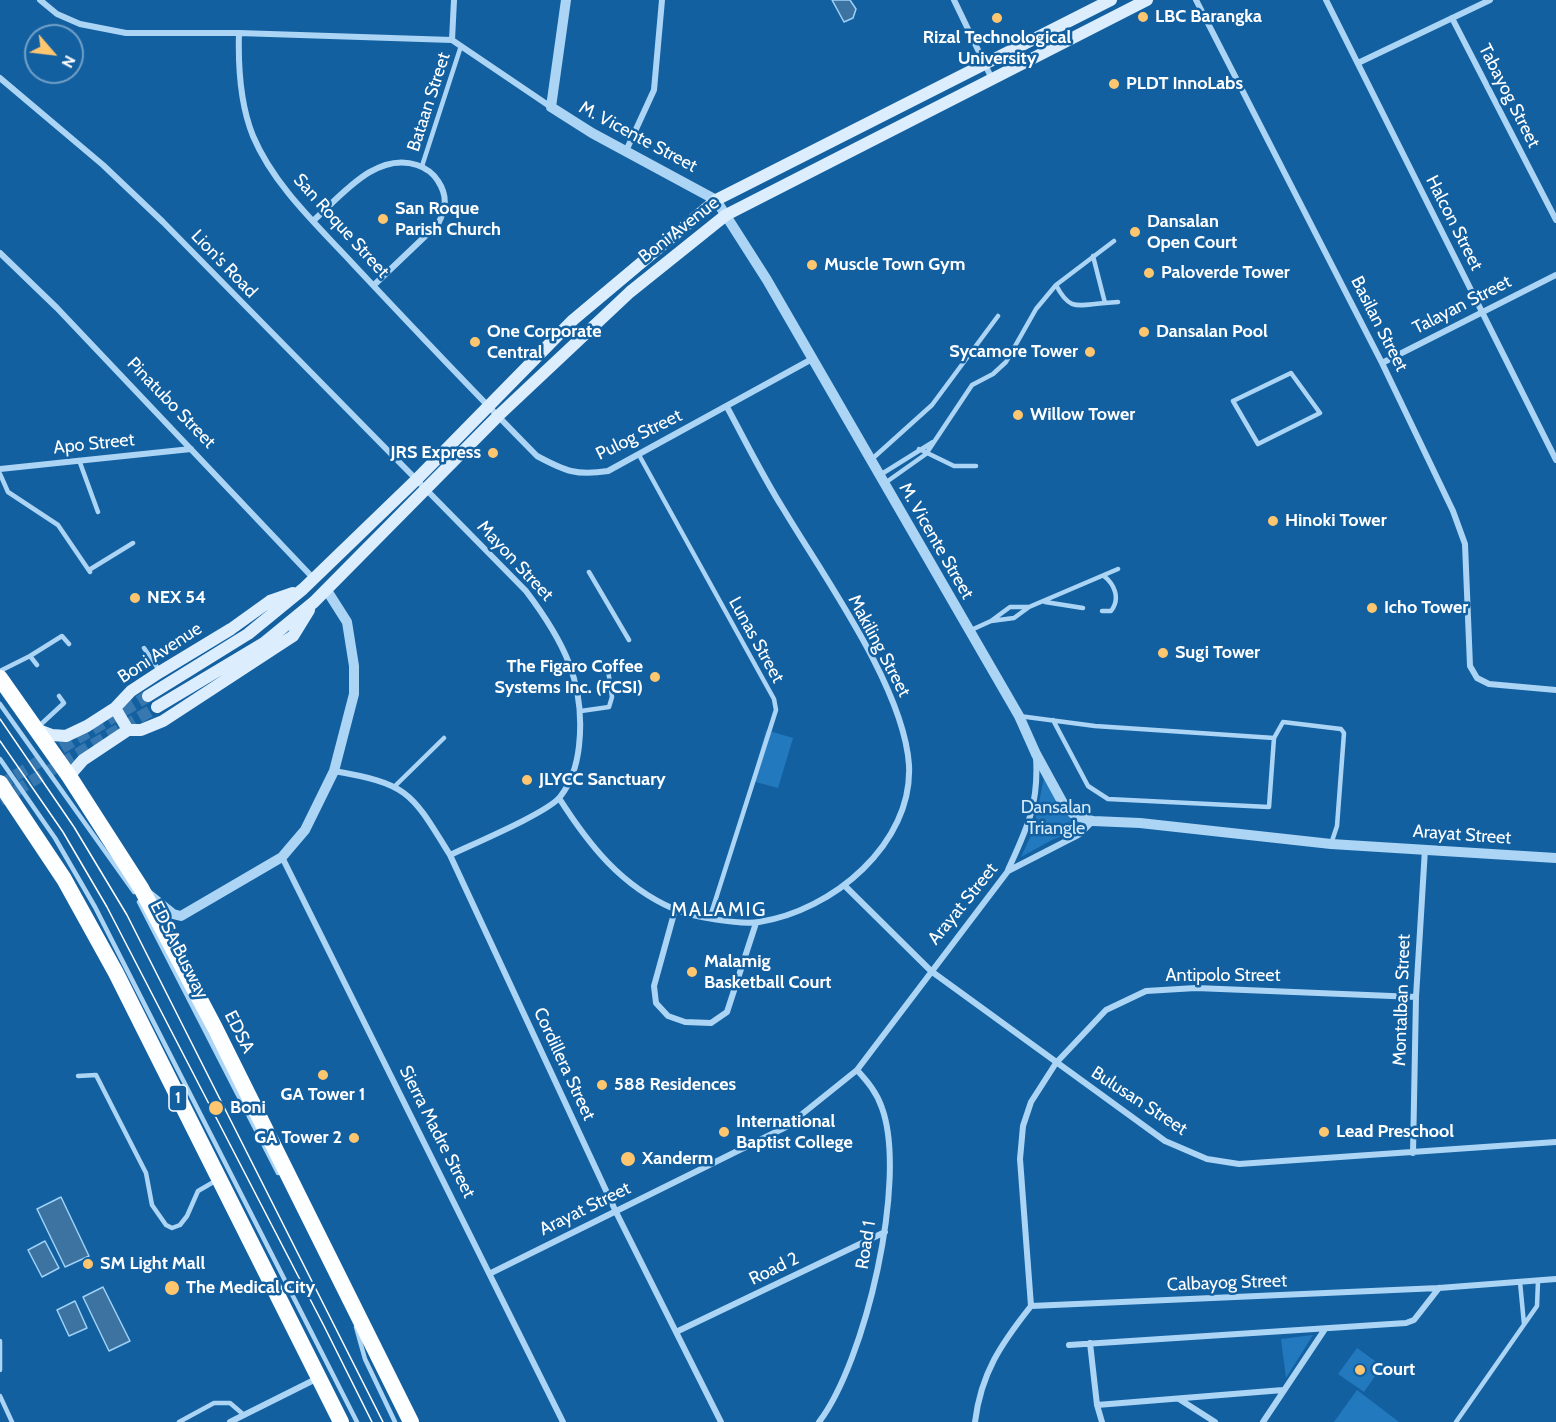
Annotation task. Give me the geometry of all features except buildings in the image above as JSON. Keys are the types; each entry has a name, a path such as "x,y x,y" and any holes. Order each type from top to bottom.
{"highway":[{"name":"EDSA","path":"0,678 69,776 141,888 210,1018 411,1422"},
{"name":"1","path":"0,783 64,879 116,973 341,1422"}],"main road":[{"name":"Boni Avenue","path":"148,696 248,634 303,590 417,479 573,320 716,200 1111,0"},
{"name":"Boni Avenue","path":"157,707 264,643 314,602 498,416 630,292 726,215 1147,0"},
{"name":"Boni Avenue","path":"36,729 52,735 66,736 87,726 115,708 131,691 270,601 303,590"},
{"name":"Boni Avenue","path":"69,776 76,766 128,730 141,730 163,721 292,636 314,602"},
{"path":"115,708 128,730"},
{"path":"0,807 18,807"}],"street":[{"path":"40,0 57,14 80,24 126,33 239,33 452,40 454,0"},
{"path":"551,107 566,0"},
{"path":"626,151 654,90 662,0"},
{"path":"954,0 992,79"},
{"name":"Basilan Street","path":"1196,0 1382,363 1453,511 1465,544 1470,666 1477,678 1489,684 1556,690"},
{"name":"Halcon Street","path":"1326,0 1556,460"},
{"path":"1358,63 1490,0"},
{"name":"Tabayog Street","path":"1452,18 1556,220"},
{"name":"San Roque Street","path":"239,33 238,71 252,135 267,163 313,221 488,406"},
{"name":"M. Vicente Street","path":"452,40 592,133 716,200 767,280 1019,716 1036,754 1065,807 1076,816 1093,821"},
{"name":"Lion's Road","path":"0,78 103,165 417,479"},
{"path":"313,221 380,165 404,160 422,166 434,174 443,189 444,213 438,224 374,285"},
{"name":"Pinatubo Street","path":"0,253 57,308 314,579"},
{"name":"Talayan Street","path":"1382,363 1556,275"},
{"name":"Pulog Street","path":"488,406 537,456 565,471 584,475 608,471 812,359"},
{"name":"Makiling Street","path":"559,798 592,848 608,865 637,888 675,910 756,923 806,907 844,885 864,870 879,851 901,814 909,776 901,724 888,689 845,611 776,498 727,407"},
{"name":"Apo Street","path":"0,471 79,460 191,449"},
{"name":"Mayon Street","path":"417,479 526,591 550,622 577,683 580,711 576,766 559,798"},
{"path":"141,888 173,914 181,916 282,856 305,830 333,771 354,694 354,666 347,622 326,589"},
{"name":"M. Vicente Street","path":"1008,871 1033,813 1038,788 1036,754"},
{"name":"Cordillera Street","path":"333,771 375,778 395,786 419,805 450,855 616,1212 721,1422"},
{"path":"450,855 535,813 559,798"},
{"name":"Arayat Street","path":"491,1273 786,1127 857,1070 1008,871 1080,834 1093,821 1140,823 1331,844 1556,858"},
{"name":"Montalban Street","path":"1413,1153 1416,997 1425,849"},
{"name":"Sierra Madre Street","path":"282,856 563,1422"},
{"name":"Bulusan Street","path":"844,885 931,971 1056,1064 1166,1141 1207,1159 1239,1164 1556,1142"},
{"path":"675,910 654,986 657,1003 668,1016 685,1022 711,1023 727,1012 756,923"},
{"name":"Antipolo Street","path":"1031,1306 1020,1159 1023,1126 1031,1102 1056,1064 1106,1010 1146,991 1196,988 1416,997"},
{"name":"Road 1","path":"819,1422 841,1386 863,1327 885,1232 888,1137 883,1110 874,1090 857,1070"},
{"name":"Road 2","path":"676,1332 885,1232"},
{"name":"Calbayog Street","path":"1031,1306 1439,1288 1556,1279"},
{"path":"1069,1345 1406,1323 1414,1320 1439,1288"},
{"path":"975,1422 985,1375 1006,1338 1031,1306"},
{"path":"1263,1422 1325,1329"},
{"path":"1090,1343 1097,1405 1102,1422"},
{"path":"230,1422 319,1378"},
{"path":"1097,1405 1283,1390"},
{"path":"1179,1399 1215,1422"}],"lane":[{"name":"Bataan Street","path":"422,166 461,46"},
{"path":"881,480 926,454 972,385 993,374 1006,362 1036,309 1056,285 1114,241"},
{"path":"1093,256 1105,303"},
{"path":"1056,285 1064,300 1074,306 1118,302"},
{"path":"870,460 932,405 998,316"},
{"path":"1291,373 1320,413 1258,444 1233,401 1291,373"},
{"path":"881,480 919,450 933,442"},
{"path":"919,450 954,466 976,466"},
{"name":"Lunas Street","path":"639,455 774,699 776,710 710,917"},
{"path":"79,460 98,512"},
{"path":"0,471 8,492 58,525 90,571 133,543"},
{"path":"991,621 1014,618 1029,607 1118,570"},
{"path":"589,572 629,640"},
{"path":"1102,610 1111,610 1116,603 1114,588 1104,576"},
{"path":"1042,602 1083,608"},
{"path":"969,631 991,621 1010,608 1029,607"},
{"path":"0,671 62,636 69,644"},
{"path":"144,648 160,672"},
{"path":"30,656 37,665"},
{"path":"580,711 609,707 612,698 608,670"},
{"path":"36,729 64,703 59,696"},
{"name":"EDSA Busway","path":"0,704 134,892 282,1180"},
{"path":"1019,716 1095,726 1274,738"},
{"path":"1053,720 1088,786 1108,799 1269,807 1274,738 1283,722 1341,729 1344,733 1337,825 1331,844"},
{"path":"395,786 444,738"},
{"path":"0,759 54,838 95,907 357,1422"},
{"path":"78,1076 96,1075 146,1173 152,1205 166,1225 172,1228 180,1225 198,1191 219,1179"},
{"path":"304,1223 354,1320 365,1359 395,1422"},
{"path":"1456,1422 1537,1306 1538,1281"},
{"path":"1520,1282 1524,1324"},
{"path":"0,1341 0,1370"},
{"path":"0,1396 12,1422"},
{"path":"179,1422 214,1403 230,1403 244,1415"}],"green space":[{"path":"766,730 793,738 778,788 752,781"},
{"name":"Dansalan Triangle","path":"1045,773 1060,795 1091,825 1052,840 1021,857 1033,831"},
{"path":"1313,1335 1286,1378 1281,1339"},
{"name":"Court","path":"1357,1348 1382,1366 1364,1392 1338,1374"},
{"path":"1357,1390 1399,1422 1334,1422"}],"shaded area":[{"path":"832,0 850,0 856,9 853,18 844,22"},
{"path":"61,1197 89,1256 65,1267 37,1209"},
{"path":"45,1241 59,1268 42,1277 28,1250"},
{"path":"103,1287 130,1341 109,1351 83,1297"},
{"path":"75,1301 87,1328 69,1336 57,1310"}],"tunnel":[{"path":"0,785 148,696"},
{"path":"0,800 157,707"}],"tram line":[{"path":"0,719 74,827 127,915 383,1422"},
{"path":"0,741 63,832 107,907 372,1422"}],"place":[{"name":"LBC Barangka","path":"1143,17"},
{"name":"Rizal Technological University","path":"997,18"},
{"name":"PLDT InnoLabs","path":"1114,84"},
{"name":"San Roque Parish Church","path":"383,219"},
{"name":"Dansalan Open Court","path":"1135,232"},
{"name":"Muscle Town Gym","path":"812,265"},
{"name":"Paloverde Tower","path":"1149,273"},
{"name":"Dansalan Pool","path":"1144,332"},
{"name":"One Corporate Central","path":"475,342"},
{"name":"Sycamore Tower","path":"1090,352"},
{"name":"Willow Tower","path":"1018,415"},
{"name":"JRS Express","path":"493,453"},
{"name":"Hinoki Tower","path":"1273,521"},
{"name":"NEX 54","path":"135,598"},
{"name":"Icho Tower","path":"1372,608"},
{"name":"Sugi Tower","path":"1163,653"},
{"name":"The Figaro Coffee Systems Inc. (FCSI)","path":"655,677"},
{"name":"JLYCC Sanctuary","path":"527,780"},
{"name":"Malamig Basketball Court","path":"692,972"},
{"name":"GA Tower 1","path":"323,1075"},
{"name":"588 Residences","path":"602,1085"},
{"name":"Boni","path":"216,1108"},
{"name":"International Baptist College","path":"724,1132"},
{"name":"Lead Preschool","path":"1324,1132"},
{"name":"GA Tower 2","path":"354,1138"},
{"name":"Xanderm","path":"628,1159"},
{"name":"SM Light Mall","path":"88,1264"},
{"name":"The Medical City","path":"172,1288"},
{"name":"Court","path":"1360,1370"}],"district":[{"name":"MALAMIG","path":"719,910"}]}
